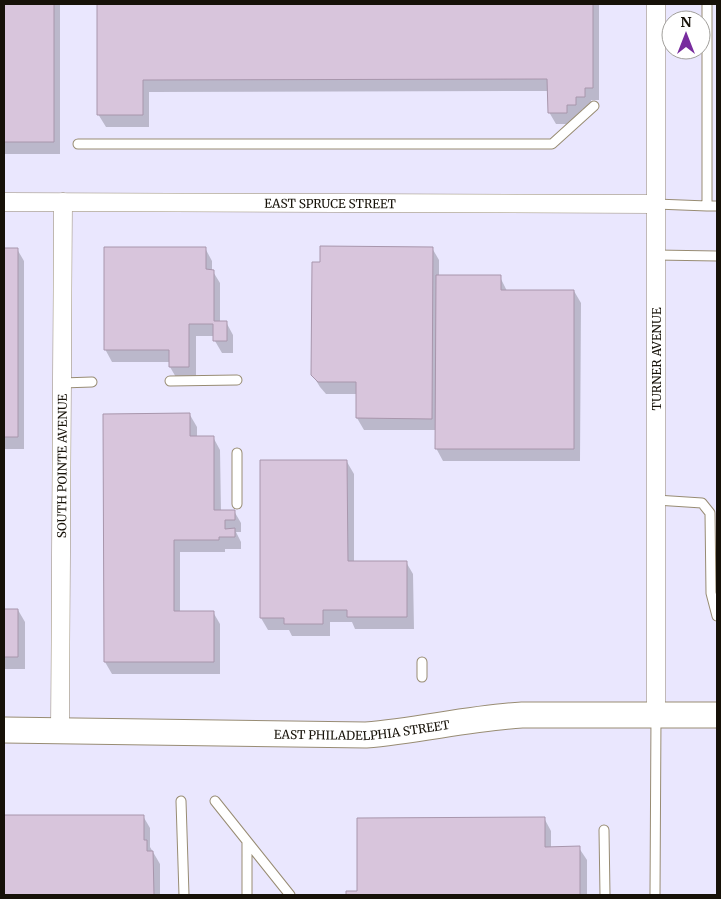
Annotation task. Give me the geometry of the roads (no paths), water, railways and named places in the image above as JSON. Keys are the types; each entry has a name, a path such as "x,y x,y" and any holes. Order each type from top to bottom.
{"street":[{"name":"TURNER AVENUE","path":"656,4 656,714"},
{"name":"EAST SPRUCE STREET","path":"4,202 656,204"},
{"name":"SOUTH POINTE AVENUE","path":"60,731 63,202"},
{"name":"EAST PHILADELPHIA STREET","path":"4,730 366,734 392,733 495,716 522,714 717,715"}],"lane":[{"path":"707,4 707,206"},
{"path":"78,144 552,144 594,106"},
{"path":"656,204 717,206"},
{"path":"656,255 717,256"},
{"path":"170,381 237,380"},
{"path":"62,383 92,382"},
{"path":"237,453 237,504"},
{"path":"656,500 702,503 710,513 717,616"},
{"path":"422,662 422,677"},
{"path":"655,895 656,714"},
{"path":"181,801 184,895"},
{"path":"215,801 290,895"},
{"path":"604,830 605,895"},
{"path":"247,843 247,895"}]}
